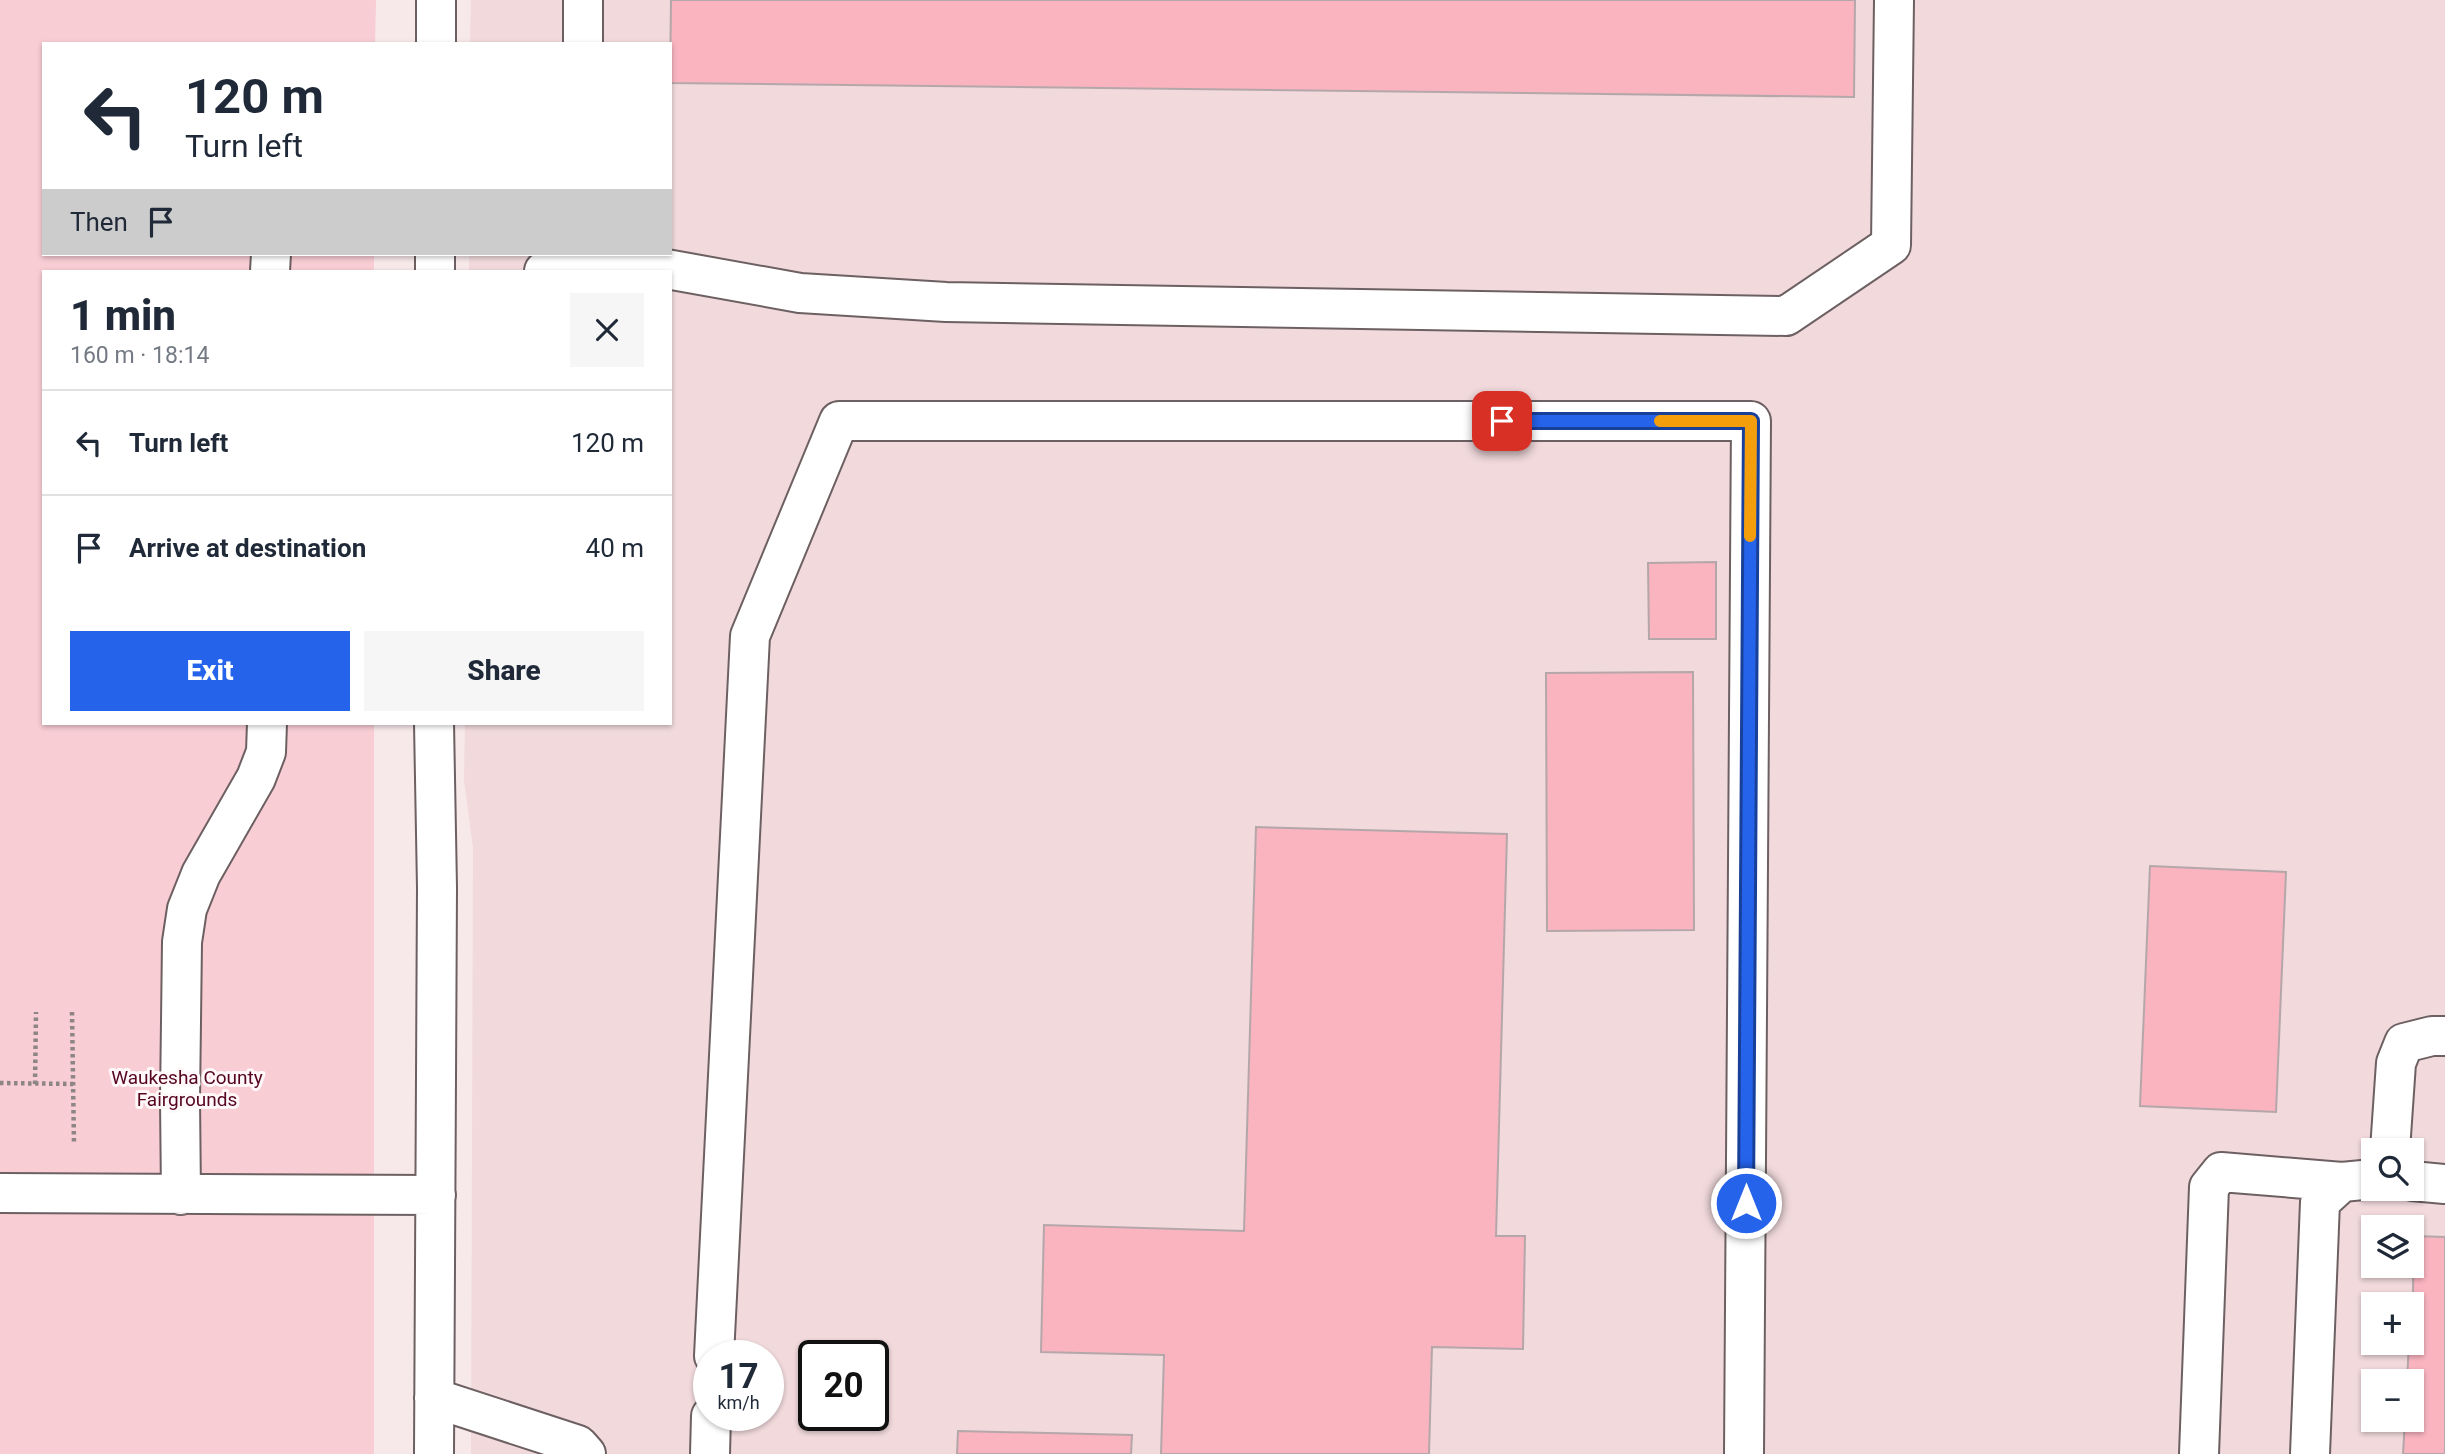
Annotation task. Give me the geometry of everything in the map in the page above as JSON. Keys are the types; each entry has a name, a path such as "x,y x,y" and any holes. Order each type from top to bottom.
{"street":[{"path":"436,0 436,42"},
{"path":"583,0 583,42"},
{"path":"594,256 800,293 946,302 1786,316 1891,245 1894,0"},
{"path":"546,270 578,256"},
{"path":"714,1340 750,636 839,421 1751,421 1744,1454"},
{"path":"181,1195 182,966 187,909 201,874 256,778 266,752 267,725"},
{"path":"434,725 437,888 434,1454"},
{"path":"2391,1138 2396,1063 2404,1043 2432,1036 2445,1036"},
{"path":"2199,1454 2209,1187 2221,1172 2358,1180"},
{"path":"2311,1454 2320,1202 2358,1180"},
{"path":"2424,1182 2445,1184"},
{"path":"0,1192 436,1195"},
{"path":"434,1398 578,1445 586,1454"},
{"path":"710,1454 711,1431"}],"path":[{"path":"35,1084 36,1012"},
{"path":"72,1013 74,1145"},
{"path":"0,1083 73,1084"}],"shaded area":[{"path":"471,0 2445,0 2445,1454 471,1454 473,848 464,780 465,725 672,725 672,270 469,270 469,256 672,256 672,42 470,42"}],"green space":[{"name":"Waukesha County Fairgrounds","path":"0,0 376,0 375,42 42,42 42,256 374,256 374,270 42,270 42,725 374,725 374,1454 0,1454"}],"building":[{"path":"671,0 1855,0 1854,97 672,83"},
{"path":"1716,562 1716,639 1649,639 1648,563"},
{"path":"1693,672 1694,930 1547,931 1546,673"},
{"path":"1256,827 1507,834 1496,1236 1525,1236 1523,1349 1432,1347 1429,1454 1161,1454 1164,1355 1041,1352 1044,1225 1244,1231"},
{"path":"2150,866 2286,872 2276,1112 2140,1106"},
{"path":"2424,1236 2445,1237 2445,1454 2403,1454 2404,1432 2424,1432 2424,1369 2408,1369 2408,1355 2424,1355 2424,1292 2413,1292 2413,1278 2424,1278"},
{"path":"958,1431 1132,1435 1131,1454 957,1454"}],"slow traffic":[{"path":"1660,421 1751,421 1750,536"}],"route":[{"path":"1502,421 1751,421 1746,1203"}]}
